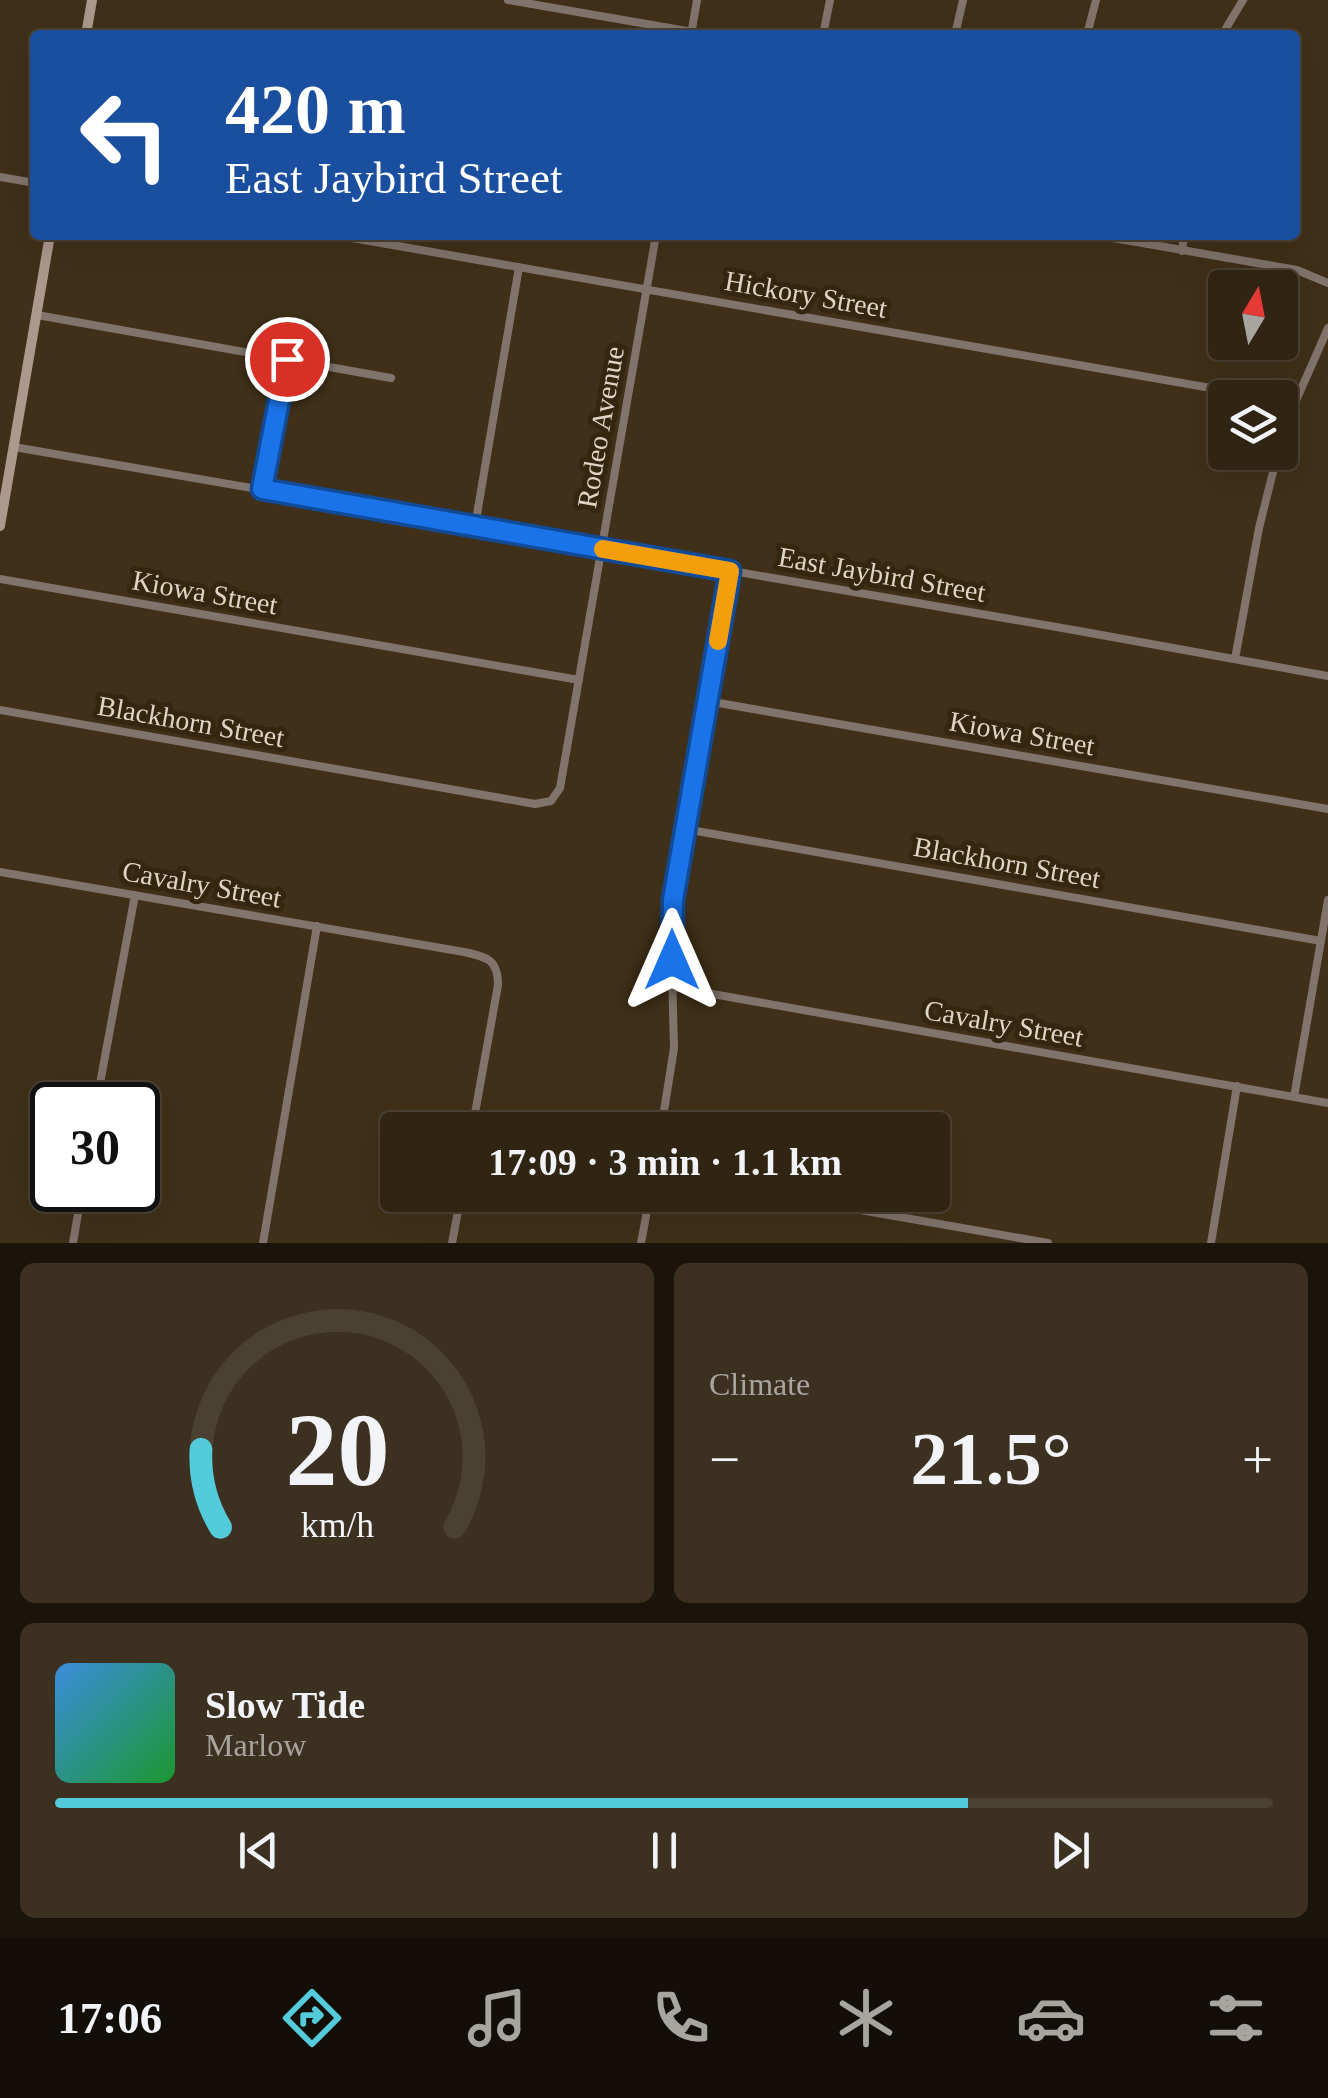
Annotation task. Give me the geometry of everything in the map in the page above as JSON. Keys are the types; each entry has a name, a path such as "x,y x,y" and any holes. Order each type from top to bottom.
{"main road":[{"path":"87,30 92,0"},
{"path":"0,526 49,240"}],"street":[{"path":"508,0 674,30"},
{"path":"692,30 697,0"},
{"path":"824,30 830,0"},
{"path":"956,30 962,0"},
{"path":"1088,30 1096,0"},
{"path":"1225,30 1243,0"},
{"path":"0,177 30,182"},
{"name":"Hickory Street","path":"365,240 1208,388"},
{"name":"Rodeo Avenue","path":"551,801 560,788 655,240"},
{"path":"1123,240 1297,270 1328,283"},
{"path":"1182,251 1183,240"},
{"path":"474,526 519,267"},
{"path":"37,316 391,378"},
{"path":"1298,396 1328,328"},
{"path":"262,489 287,359"},
{"name":"East Jaybird Street","path":"14,446 1328,676"},
{"path":"1235,660 1274,470"},
{"path":"664,1112 674,1048 673,900 730,571"},
{"name":"Kiowa Street","path":"0,579 579,680"},
{"name":"Kiowa Street","path":"707,701 1328,810"},
{"name":"Blackhorn Street","path":"0,710 535,804 551,801"},
{"name":"Blackhorn Street","path":"685,830 1320,940"},
{"name":"Cavalry Street","path":"0,872 481,955 494,964 498,981 475,1112"},
{"path":"100,1082 134,895"},
{"path":"1294,1097 1328,900"},
{"path":"263,1243 316,926"},
{"name":"Cavalry Street","path":"673,987 1328,1103"},
{"path":"1211,1243 1237,1086"},
{"path":"73,1243 78,1212"},
{"path":"452,1243 457,1212"},
{"path":"642,1243 647,1212"},
{"path":"872,1212 1048,1243"}],"slow traffic":[{"path":"603,549 730,571 718,641"}],"route":[{"path":"287,359 262,489 730,571 673,900 672,960"}]}
